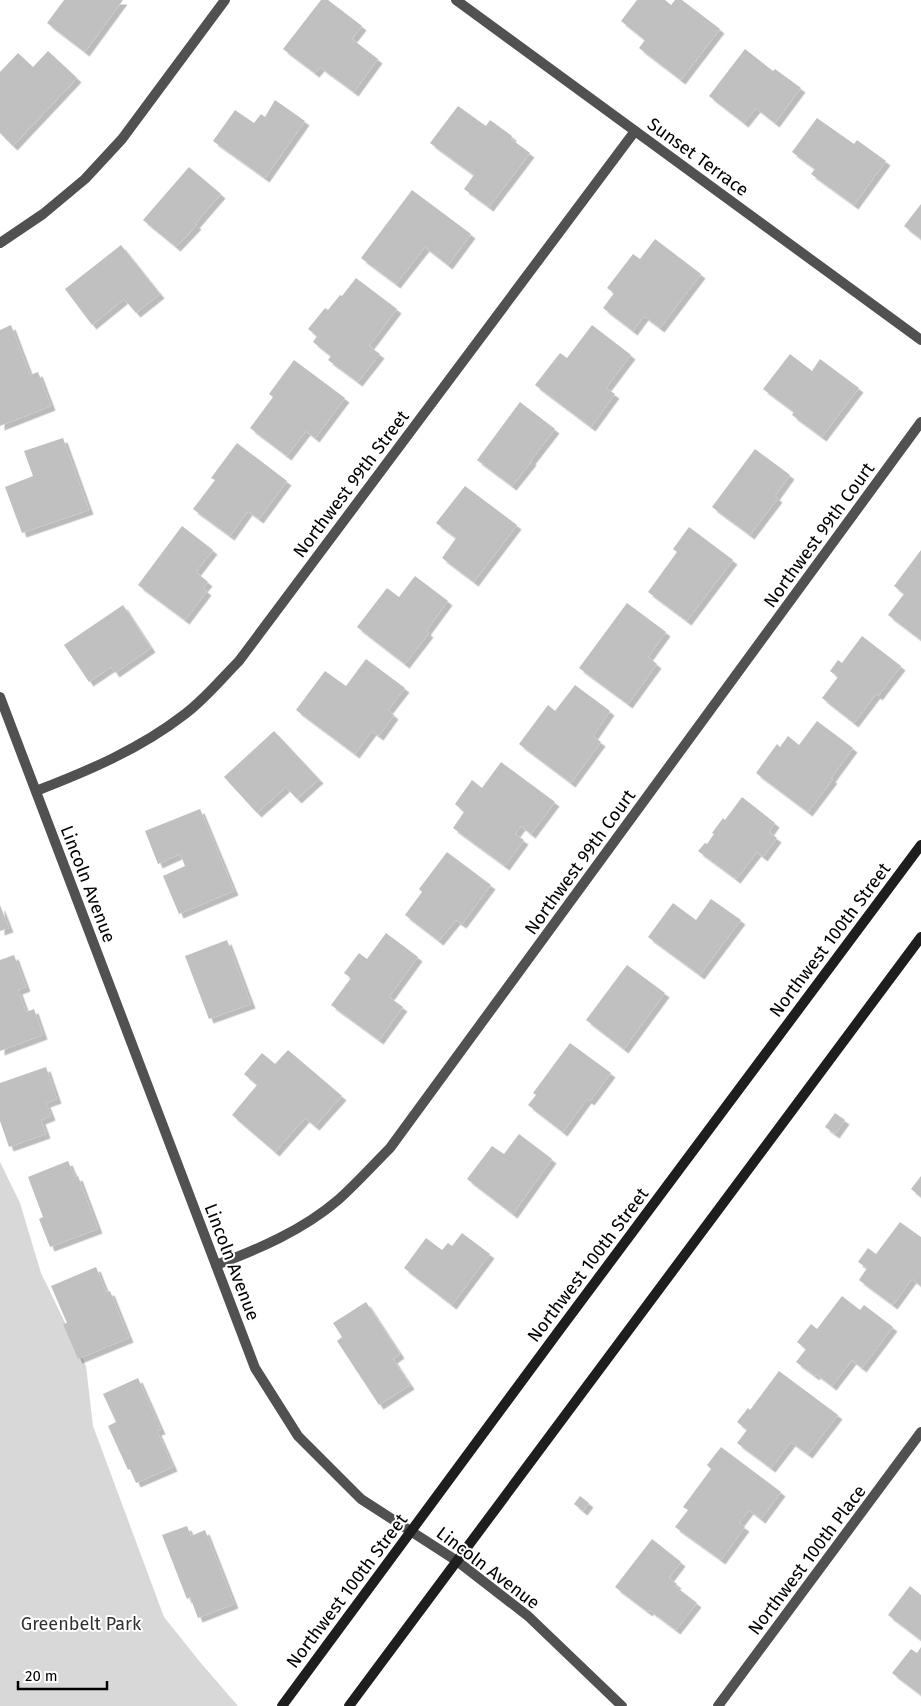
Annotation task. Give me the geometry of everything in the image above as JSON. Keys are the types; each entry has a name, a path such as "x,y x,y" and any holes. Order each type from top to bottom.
{"main road":[{"name":"Northwest 100th Street","path":"282,1706 921,844"},
{"path":"349,1706 921,937"}],"street":[{"path":"0,243 43,214 85,179 122,139 225,0"},
{"name":"Sunset Terrace","path":"456,0 921,340"},
{"name":"Northwest 99th Street","path":"36,791 104,763 157,735 187,713 239,661 635,131"},
{"name":"Northwest 99th Court","path":"216,1266 291,1233 337,1201 390,1148 921,422"},
{"name":"Lincoln Avenue","path":"0,696 254,1368 298,1436 361,1499 457,1561 528,1616 622,1706"},
{"name":"Northwest 100th Place","path":"718,1706 921,1432"}],"green space":[{"name":"Greenbelt Park","path":"0,1162 20,1203 41,1273 86,1366 93,1426 164,1617 238,1706 0,1706"}],"building":[{"path":"64,0 123,0 85,52 47,23"},
{"path":"321,0 328,0 362,26 352,39 378,59 354,92 320,67 315,73 283,49"},
{"path":"637,0 665,0 671,5 675,0 682,0 720,29 681,80 639,48 645,40 621,21"},
{"path":"745,49 773,71 775,69 801,88 775,123 756,108 744,123 709,96"},
{"path":"48,51 77,78 13,146 0,133 0,72 18,53 33,67"},
{"path":"275,100 305,121 265,178 213,141 235,110 254,123 261,114 265,117"},
{"path":"458,106 486,126 490,120 512,136 511,139 530,153 489,207 464,189 474,175 430,143"},
{"path":"817,118 854,144 857,140 886,161 854,205 811,174 815,169 792,152"},
{"path":"189,167 221,194 195,224 197,225 176,247 143,220"},
{"path":"412,190 471,234 448,265 425,247 396,284 361,258"},
{"path":"921,204 921,239 904,226"},
{"path":"655,239 701,274 660,328 644,316 633,331 603,308 614,293 607,288 633,254 640,259"},
{"path":"121,245 160,294 136,313 124,299 92,325 65,289"},
{"path":"356,278 397,309 369,346 380,354 358,382 328,360 331,356 313,342 317,336 308,329 325,308 328,310 340,295 342,296"},
{"path":"11,325 30,375 38,372 51,406 0,426 0,330"},
{"path":"592,325 631,355 606,388 615,394 591,427 535,385 560,353 567,358"},
{"path":"790,354 812,371 820,359 859,388 822,437 792,415 794,412 763,389"},
{"path":"294,360 345,398 315,438 306,431 287,456 250,428 273,397 269,394"},
{"path":"520,402 555,429 512,486 477,460"},
{"path":"63,438 89,510 22,533 5,487 33,476 24,451"},
{"path":"237,443 287,481 259,519 248,511 230,536 193,509 215,480 211,478"},
{"path":"755,449 790,475 775,496 778,498 750,535 712,507"},
{"path":"465,486 517,525 474,582 442,558 456,538 436,523"},
{"path":"182,526 213,550 196,572 208,582 203,588 207,591 185,620 138,585"},
{"path":"689,527 733,560 687,621 648,592 677,552 673,549"},
{"path":"921,550 921,640 888,615 904,594 894,586"},
{"path":"415,576 448,601 426,631 429,633 405,664 357,627 387,588 399,597"},
{"path":"627,603 666,632 648,657 657,664 628,704 579,668"},
{"path":"123,605 151,648 115,673 111,667 89,682 64,645"},
{"path":"862,636 901,666 854,723 822,698 838,677 830,671 838,660 842,663"},
{"path":"366,659 405,688 388,710 394,715 379,736 372,731 355,754 296,710 325,671 346,686"},
{"path":"575,685 610,711 593,736 601,742 571,783 519,744 548,705 555,711"},
{"path":"817,721 853,748 808,812 756,773 777,744 780,747 788,736 799,745"},
{"path":"274,731 319,779 297,799 286,787 257,813 224,777"},
{"path":"501,762 555,802 531,834 521,826 515,834 524,840 505,866 453,828 464,812 455,804 472,780 482,788"},
{"path":"742,797 775,823 769,832 777,838 763,857 757,852 736,879 698,851 705,843 707,844 714,834 712,833 723,818 725,820"},
{"path":"200,809 234,891 179,914 163,876 185,866 180,854 158,864 145,831"},
{"path":"447,852 491,885 462,924 456,920 439,941 405,915 422,892 419,889"},
{"path":"711,899 741,920 700,975 648,937 673,903 696,920"},
{"path":"0,905 9,928 0,931"},
{"path":"386,933 418,957 389,997 403,1007 379,1040 331,1005 351,978 344,973 359,953 367,959"},
{"path":"227,940 251,1004 209,1019 185,956"},
{"path":"14,955 26,987 18,990 26,1012 34,1009 43,1035 0,1051 0,960"},
{"path":"627,965 665,993 624,1049 586,1020"},
{"path":"570,1043 611,1073 590,1101 587,1099 563,1132 528,1105 536,1095 533,1093"},
{"path":"288,1050 342,1096 315,1126 305,1118 275,1152 232,1115 257,1085 244,1074 262,1053 275,1064"},
{"path":"46,1067 57,1099 46,1103 51,1116 41,1120 46,1134 9,1147 0,1121 0,1083"},
{"path":"835,1113 845,1120 835,1134 825,1127"},
{"path":"519,1134 552,1159 513,1214 467,1179 492,1146 504,1154"},
{"path":"68,1161 75,1177 78,1176 98,1229 50,1247 39,1219 43,1217 28,1177"},
{"path":"921,1176 921,1197 911,1189"},
{"path":"900,1222 921,1237 921,1286 912,1279 893,1305 859,1280 867,1268 858,1262 868,1248 876,1254"},
{"path":"462,1233 490,1254 452,1305 404,1268 426,1238 442,1250 448,1243 452,1246"},
{"path":"96,1267 106,1292 110,1291 129,1338 78,1359 63,1324 67,1323 51,1286"},
{"path":"842,1296 860,1310 864,1305 893,1327 862,1368 852,1360 832,1386 796,1362 806,1349 797,1342 811,1324 817,1329"},
{"path":"366,1302 400,1354 393,1359 410,1385 379,1405 337,1341 342,1337 333,1323"},
{"path":"779,1371 838,1415 808,1454 791,1442 771,1468 737,1443 747,1430 737,1422 748,1408 750,1410"},
{"path":"138,1378 161,1430 157,1431 173,1467 136,1483 108,1426 116,1422 103,1394"},
{"path":"721,1447 781,1492 761,1519 749,1510 739,1523 745,1527 721,1560 675,1527 688,1510 683,1507 711,1469 707,1465"},
{"path":"580,1496 589,1503 583,1511 574,1504"},
{"path":"187,1526 191,1536 205,1530 234,1604 198,1618 190,1597 187,1599 162,1535"},
{"path":"652,1539 681,1562 669,1578 677,1584 675,1586 697,1603 676,1630 615,1587"},
{"path":"910,1586 921,1595 921,1640 888,1615"},
{"path":"921,1647 921,1695 892,1673 911,1649 917,1653"}]}
